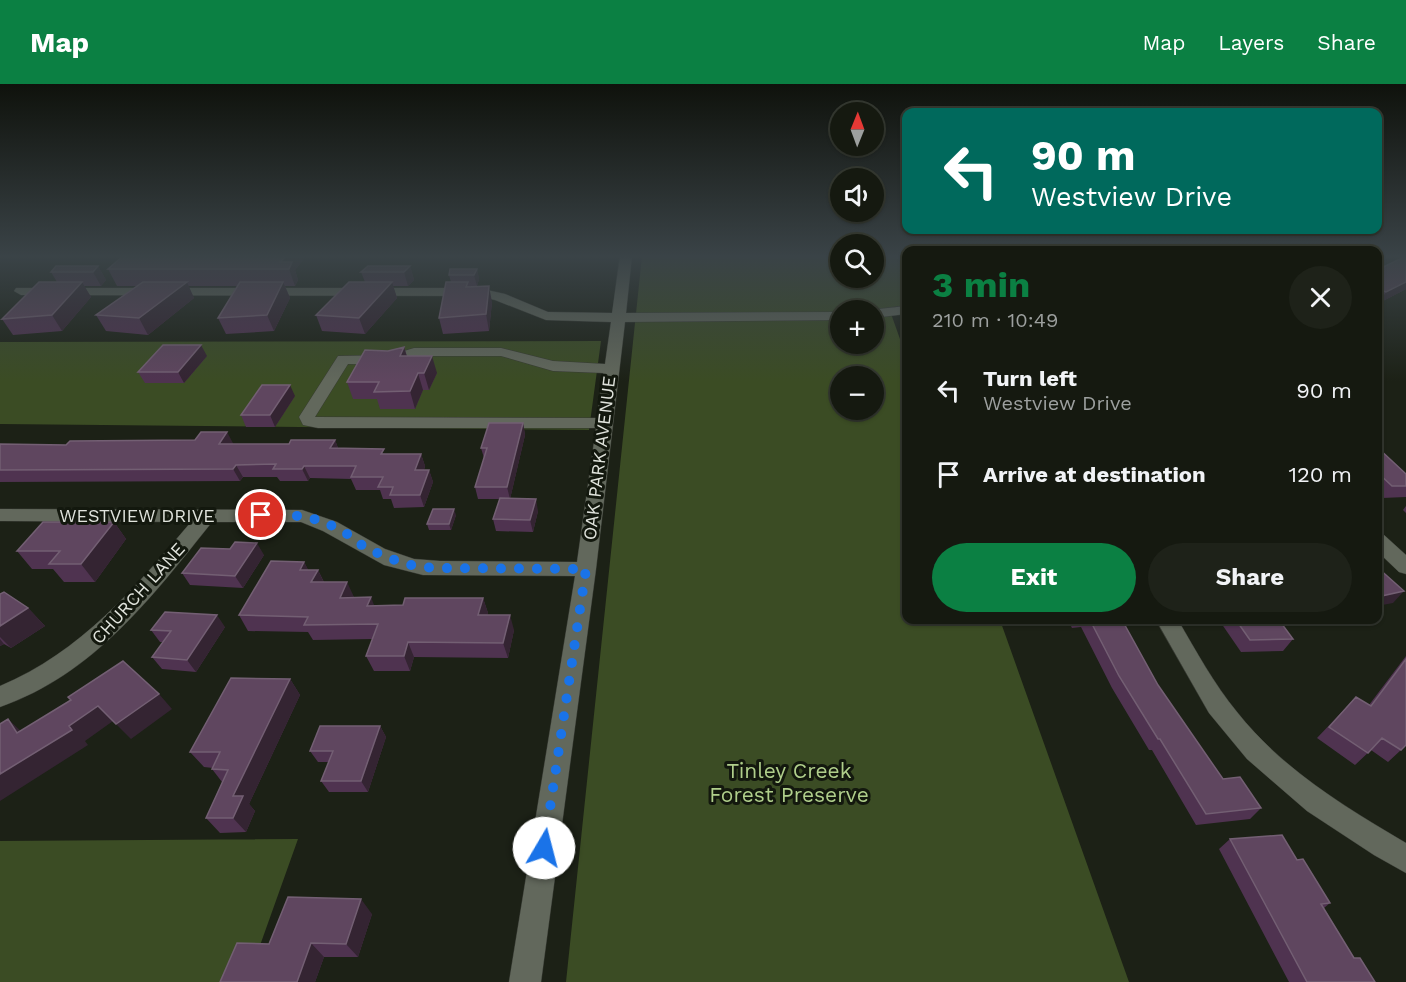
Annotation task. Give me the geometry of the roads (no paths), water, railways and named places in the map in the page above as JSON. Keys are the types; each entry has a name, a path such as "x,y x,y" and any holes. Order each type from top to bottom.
{"street":[{"path":"504,298 542,316 830,316"},
{"name":"OAK PARK AVENUE","path":"525,982 586,569 620,298"},
{"path":"884,313 902,310"},
{"path":"603,423 318,423 309,421 307,417 343,360 393,360 414,352 501,352 553,366 610,369"},
{"name":"WESTVIEW DRIVE","path":"0,515 280,515 322,521 343,531 367,549 405,564 432,568 586,569"},
{"name":"CHURCH LANE","path":"0,697 40,679 92,645 129,609 207,515"},
{"path":"1382,545 1406,567"},
{"path":"1169,624 1201,680 1238,732 1288,779 1345,822 1406,859"}],"park label":[{"name":"Tinley Creek Forest Preserve","path":"789,782"}]}
